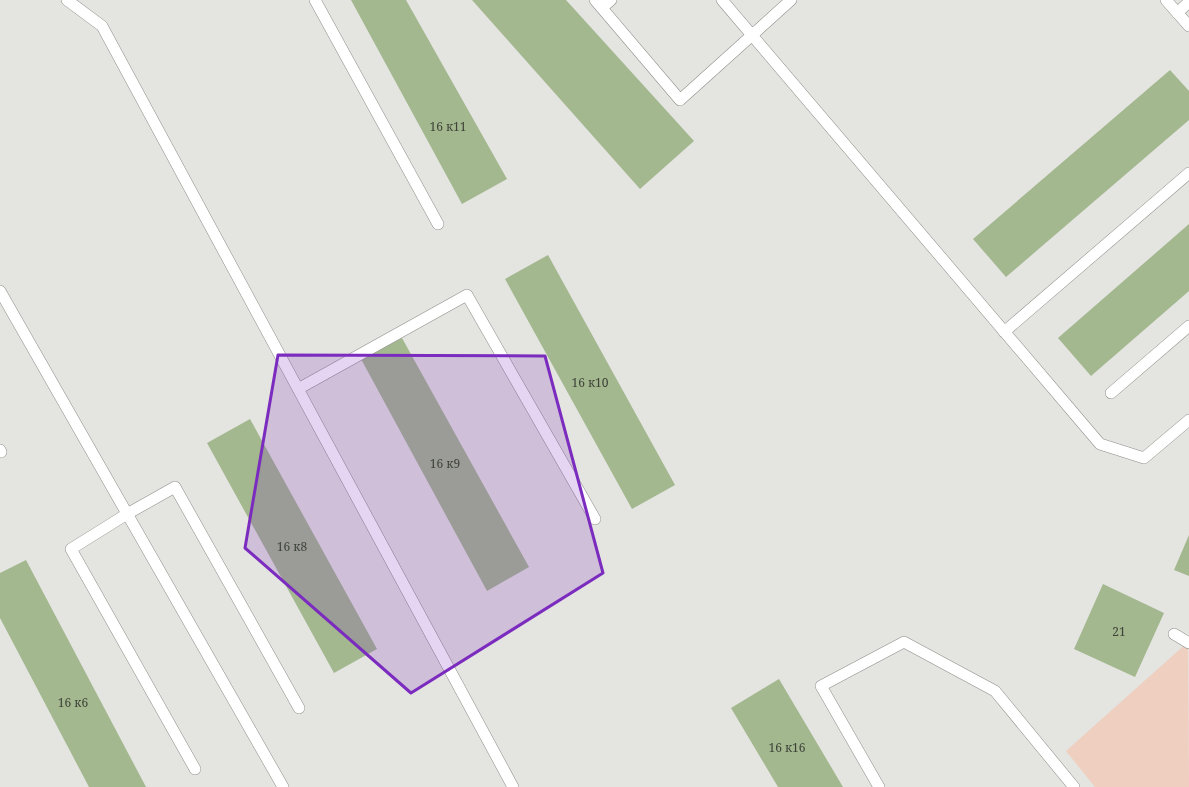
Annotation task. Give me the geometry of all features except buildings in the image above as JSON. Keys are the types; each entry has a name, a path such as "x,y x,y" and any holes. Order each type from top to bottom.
{"lane":[{"path":"68,0 102,26 513,787"},
{"path":"315,0 438,224"},
{"path":"611,0 598,4 680,100 791,0"},
{"path":"722,0 1100,444 1144,458 1189,420"},
{"path":"1166,0 1189,26"},
{"path":"1177,12 1189,2"},
{"path":"1004,332 1189,173"},
{"path":"0,291 283,787"},
{"path":"298,389 467,294 595,519"},
{"path":"1111,393 1189,326"},
{"path":"195,769 71,549 127,514 175,486 299,708"},
{"path":"1174,634 1189,642"},
{"path":"879,787 821,686 904,642 995,691 1074,787"}],"highlighted area":[{"path":"278,355 545,356 603,573 411,693 245,548"}],"shaded area":[{"path":"1188,642 1189,787 1095,787 1066,751"}]}
